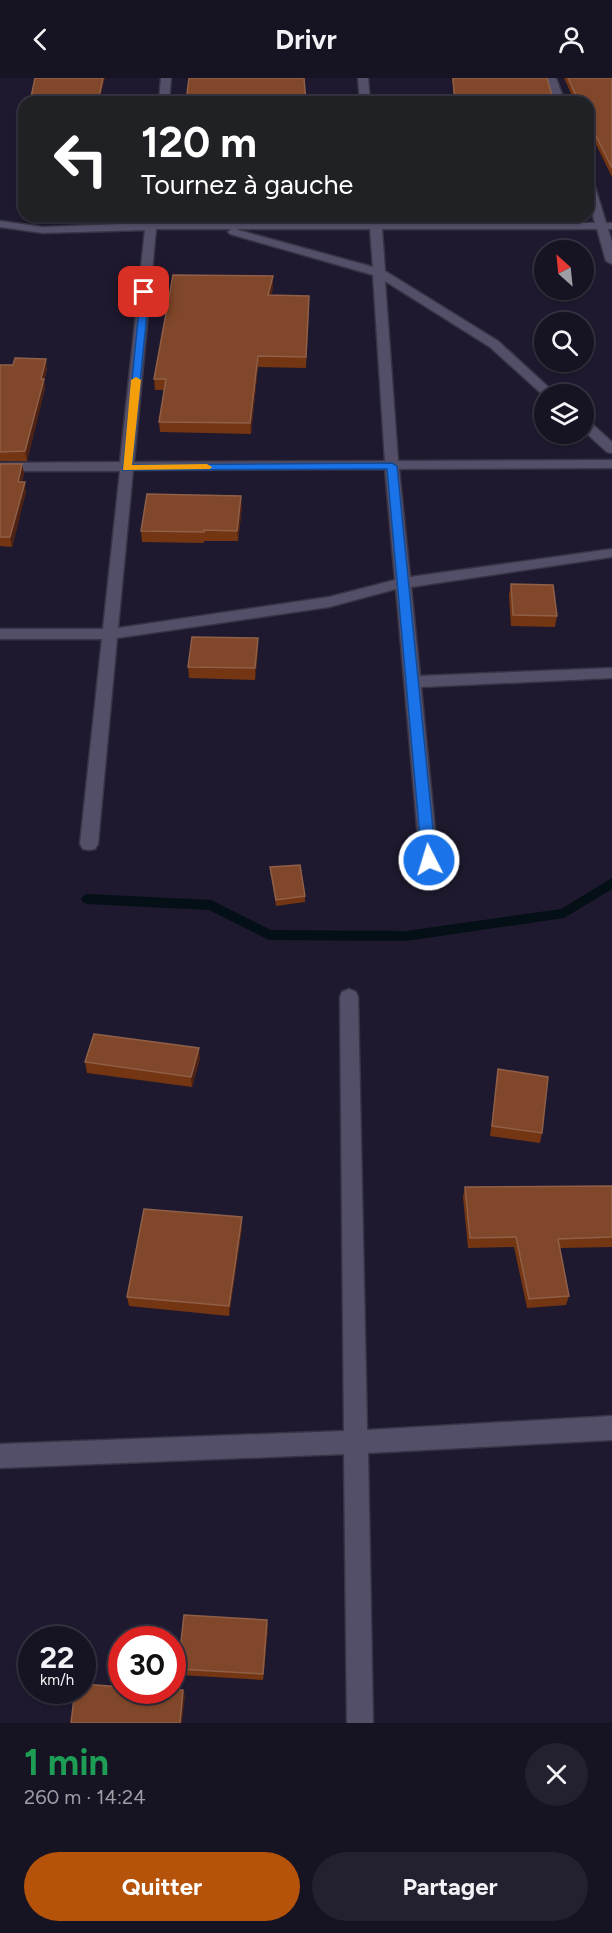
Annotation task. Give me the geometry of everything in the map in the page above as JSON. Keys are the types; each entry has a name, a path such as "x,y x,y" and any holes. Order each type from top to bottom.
{"street":[{"path":"164,96 166,78"},
{"path":"363,78 364,96"},
{"path":"551,78 558,96"},
{"path":"594,195 607,226 612,261"},
{"path":"0,237 44,230 140,222"},
{"path":"89,844 152,222"},
{"path":"164,222 212,226 342,222"},
{"path":"375,222 392,466 429,860"},
{"path":"421,222 607,226"},
{"path":"0,224 44,230"},
{"path":"212,226 380,273 494,344 539,384"},
{"path":"594,433 612,449"},
{"path":"0,467 612,464"},
{"path":"0,634 110,634 329,602 403,583 612,553"},
{"path":"412,682 612,673"},
{"path":"349,997 360,1723"},
{"path":"0,1456 356,1442 612,1428"}],"building":[{"path":"35,78 103,78 99,96 31,96"},
{"path":"189,78 304,78 306,96 187,96"},
{"path":"453,78 547,78 552,96 454,96"},
{"path":"568,78 612,78 612,168 594,132 594,96 576,96"},
{"path":"173,275 273,276 268,295 309,296 306,357 258,356 250,423 159,422 166,379 154,379"},
{"path":"15,358 46,359 41,379 44,379 25,451 0,452 0,365 13,365"},
{"path":"0,464 22,464 18,482 25,482 10,537 0,537"},
{"path":"147,494 241,496 237,531 141,531"},
{"path":"511,584 553,585 557,616 513,615"},
{"path":"192,637 258,638 255,668 188,667"},
{"path":"300,865 305,896 276,900 270,867"},
{"path":"94,1034 199,1048 191,1077 85,1062"},
{"path":"498,1069 548,1077 542,1133 492,1126"},
{"path":"612,1186 612,1237 558,1239 569,1296 529,1299 516,1237 470,1238 465,1187"},
{"path":"144,1209 242,1217 229,1306 127,1297"},
{"path":"184,1615 267,1620 263,1674 186,1669 186,1626 183,1626"},
{"path":"96,1685 108,1686 108,1704 182,1704 180,1723 71,1723 73,1704 96,1704"}],"waterway":[{"path":"87,899 211,905 269,935 406,936 564,913 612,883"}],"slow traffic":[{"path":"136,380 127,468 207,467"}],"route":[{"path":"144,292 127,468 392,466 429,860"}]}
